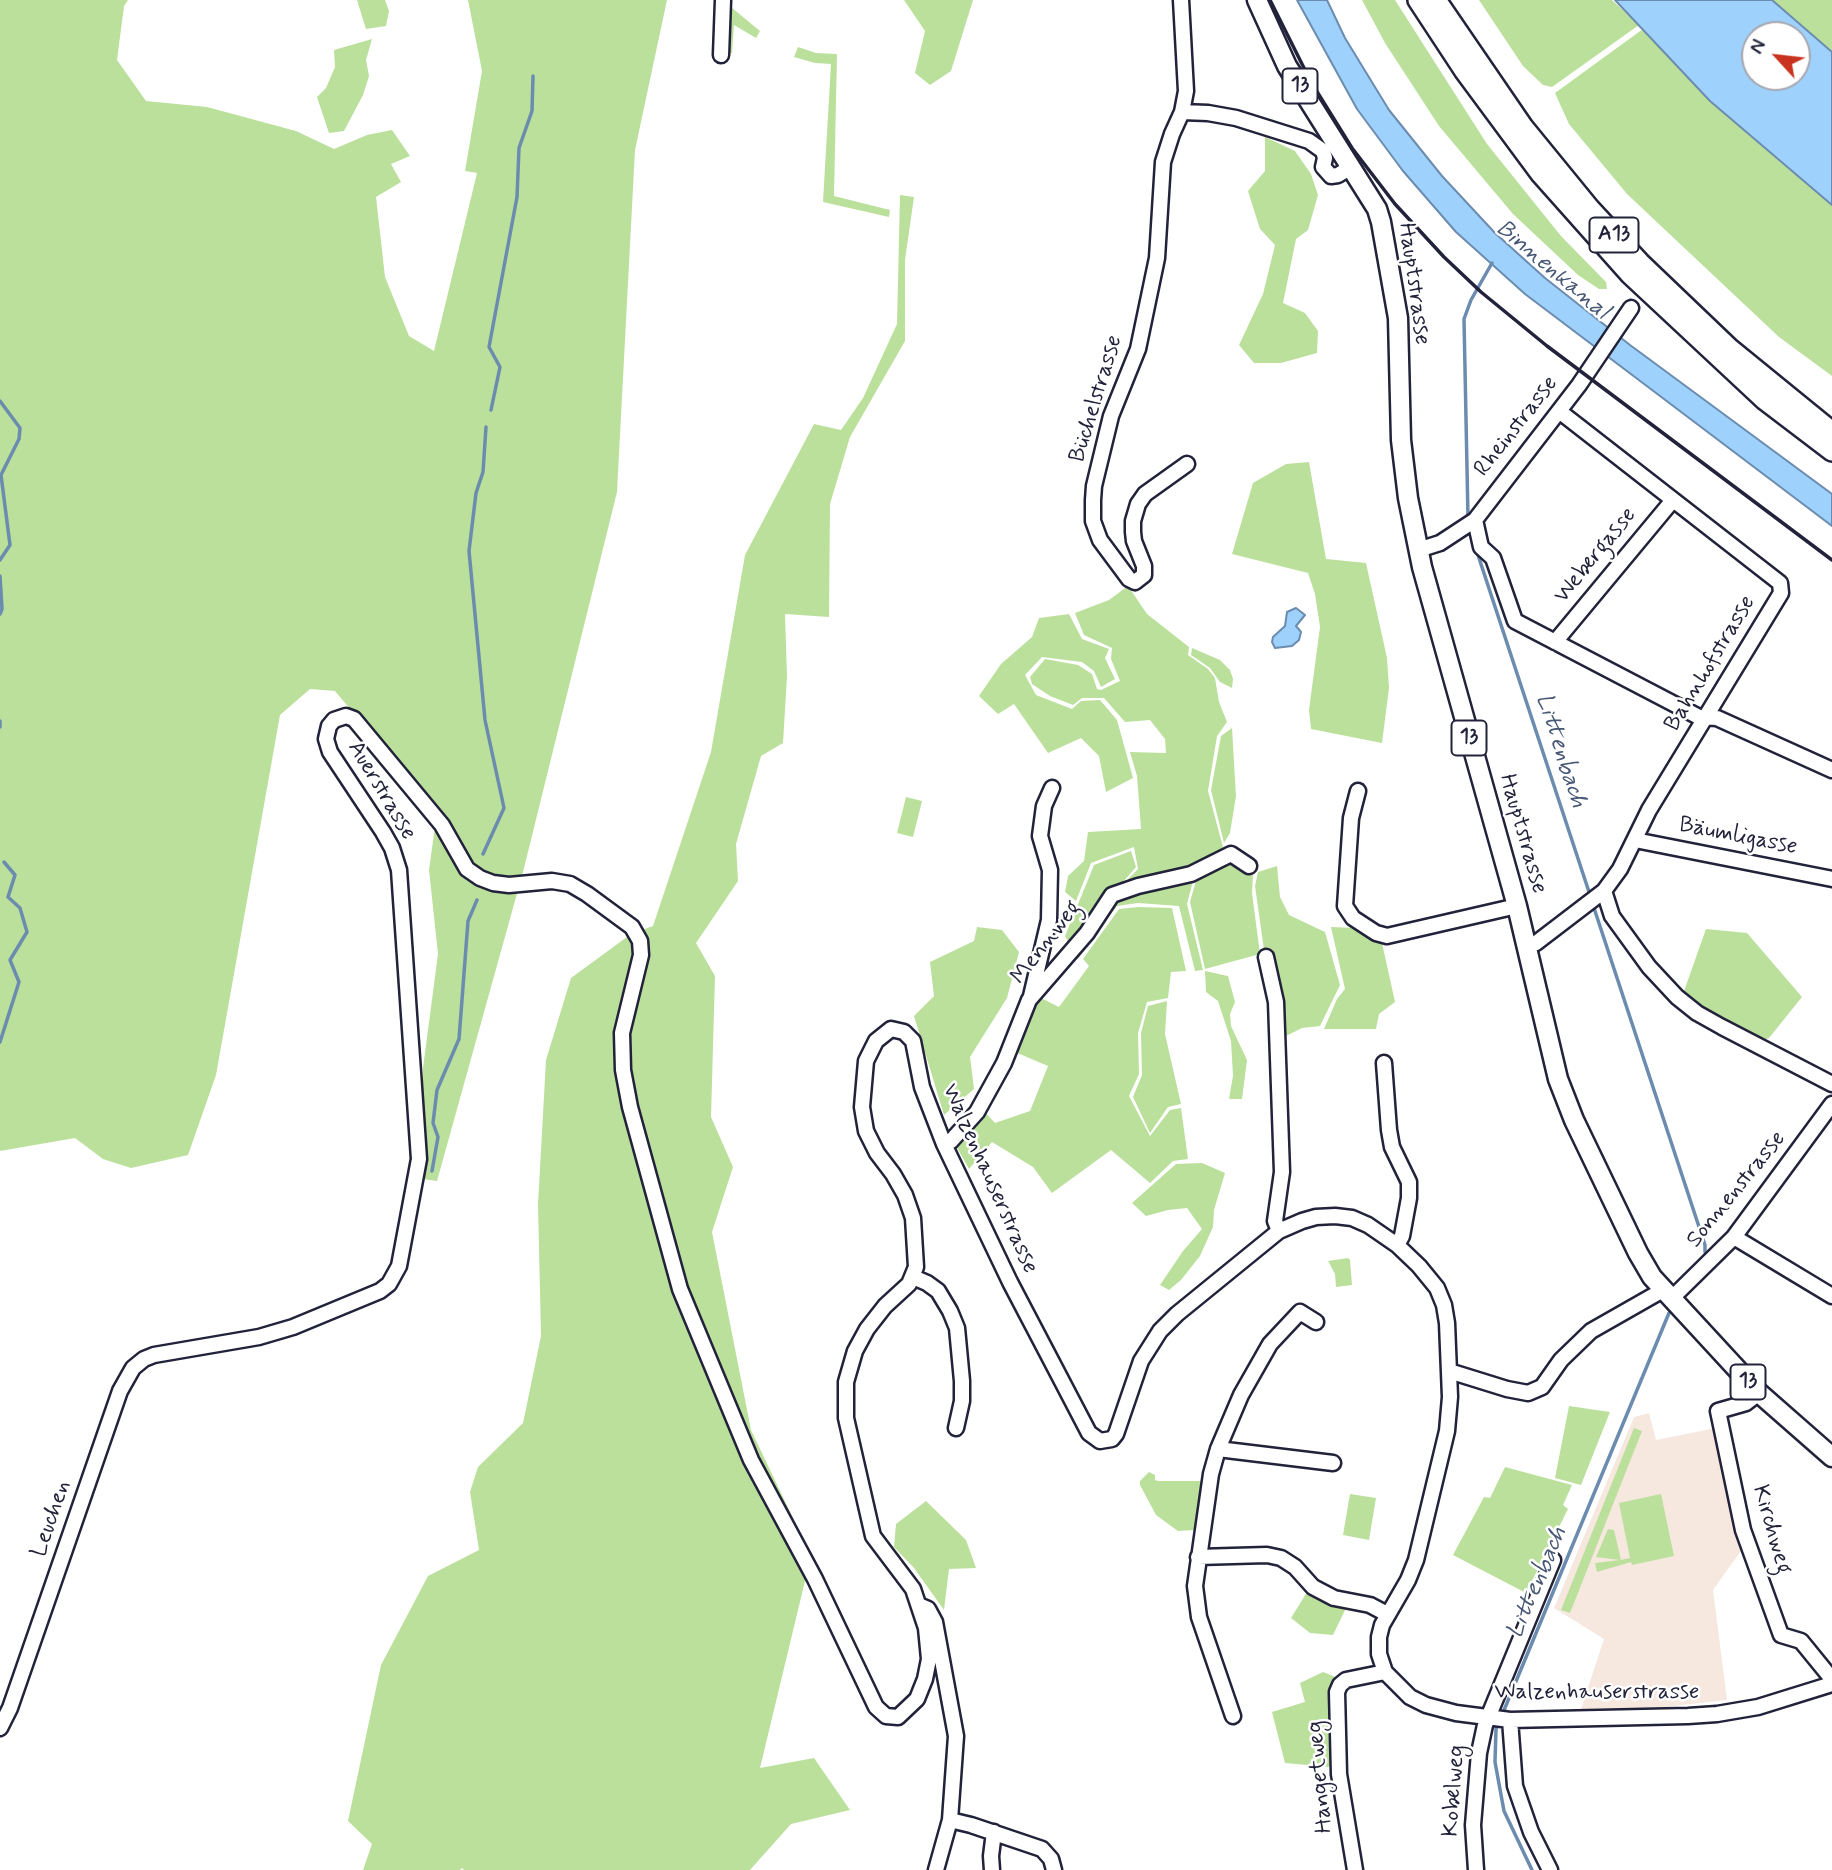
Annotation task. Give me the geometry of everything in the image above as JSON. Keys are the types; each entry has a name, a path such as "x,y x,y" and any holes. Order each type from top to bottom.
{"highway":[{"name":"A13","path":"1418,0 1464,70 1541,174 1630,274 1765,400 1832,451"},
{"name":"A13","path":"1436,0 1523,127 1615,236 1669,292 1729,348 1832,432"}],"main road":[{"name":"Hauptstrasse","path":"1257,0 1287,66 1377,209 1385,237 1398,318 1401,440 1418,550 1517,906 1558,1079 1574,1120 1652,1277 1759,1394 1832,1457"}],"street":[{"path":"721,55 723,0"},
{"name":"Büchelstrasse","path":"1181,0 1186,91 1182,112 1171,134 1163,162 1157,258 1138,349 1111,416 1094,486 1093,521 1097,534 1129,579 1135,582 1144,575 1144,566 1133,531 1138,504 1145,494 1187,464"},
{"path":"1182,112 1236,118 1309,141 1323,151 1323,167 1331,176 1351,167"},
{"name":"Rheinstrasse","path":"1418,550 1440,543 1469,524 1559,411 1628,312"},
{"name":"Bahnhofstrasse","path":"1527,946 1536,943 1602,894 1620,869 1649,810 1781,593 1780,583 1559,411"},
{"name":"Webergasse","path":"1555,642 1672,500"},
{"path":"1469,524 1481,547 1493,558 1515,621 1699,717 1717,718 1832,770"},
{"name":"Auerstrasse","path":"174,1352 259,1337 293,1327 380,1291 397,1274 419,1159 398,870 392,848 383,832 330,752 326,738 328,726 339,717 346,716 354,719 442,825 467,869 493,883 552,881 570,884 632,927 640,942 641,955 622,1033 623,1070 630,1107 680,1289 751,1460 815,1579 876,1707 886,1716 898,1717 909,1709 917,1699 925,1679 929,1660 926,1628 920,1606"},
{"path":"1029,1000 1049,920 1050,870 1040,836 1044,806 1052,788"},
{"path":"1357,790 1349,830 1345,906 1353,918 1376,933 1387,936 1517,906"},
{"name":"Bäumligasse","path":"1635,840 1832,879"},
{"name":"Mennweg","path":"944,1144 951,1141 977,1112 1004,1063 1029,1000 1087,933 1112,895 1191,874 1231,854 1249,866"},
{"path":"1602,894 1612,916 1650,967 1677,997 1697,1013 1832,1084"},
{"path":"1266,957 1276,1002 1282,1172 1275,1221 1279,1231"},
{"name":"Walzenhauserstrasse","path":"913,1277 917,1252 914,1218 905,1195 866,1131 862,1107 866,1061 876,1041 886,1032 898,1029 913,1041 922,1087 944,1144 1010,1282 1090,1433 1100,1441 1112,1439 1116,1434 1141,1361 1160,1331 1279,1231 1317,1217 1335,1216 1368,1225 1397,1245 1437,1288 1447,1323 1450,1397 1447,1431 1416,1560 1408,1580 1387,1614 1379,1637 1379,1654 1385,1672 1410,1697 1426,1705 1460,1714 1500,1718 1717,1714 1758,1707 1832,1682"},
{"path":"1384,1063 1392,1147 1409,1182 1402,1236 1397,1245"},
{"name":"Sonnenstrasse","path":"1449,1371 1528,1393 1542,1387 1561,1360 1591,1331 1667,1294 1734,1237 1832,1104"},
{"path":"1734,1237 1832,1296"},
{"path":"936,1870 950,1820 956,1736 935,1622 928,1609 920,1606 913,1589 873,1536 846,1418 846,1382 855,1351 873,1321 913,1277 938,1291 957,1328 962,1401 956,1428"},
{"path":"1233,1716 1199,1617 1195,1586 1211,1474 1218,1449 1241,1395 1270,1344 1300,1312 1316,1322"},
{"name":"Leuchen","path":"0,1728 10,1708 120,1391 133,1368 144,1359 174,1352"},
{"name":"Kirchweg","path":"1759,1394 1746,1403 1718,1411 1743,1530 1781,1635 1801,1641 1832,1682"},
{"path":"1218,1449 1333,1463"},
{"path":"1198,1557 1267,1555 1281,1558 1295,1567 1313,1587 1334,1598 1370,1605 1387,1614"},
{"name":"Kobelweg","path":"1476,1870 1474,1825 1479,1753 1500,1718 1553,1560"},
{"name":"Hangetweg","path":"1355,1870 1339,1774 1337,1692 1346,1680 1385,1672"},
{"path":"1500,1718 1515,1786 1531,1832 1550,1870"},
{"path":"950,1820 1042,1849 1051,1859 1054,1870"},
{"path":"992,1870 994,1832"}],"shaded area":[{"path":"1649,1413 1656,1440 1716,1428 1743,1548 1713,1590 1727,1700 1655,1708 1581,1709 1604,1639 1554,1608 1634,1417"}],"green space":[{"path":"0,0 128,0 124,6 117,60 146,101 207,107 296,131 334,149 367,135 392,130 410,156 391,164 401,182 376,197 385,277 409,336 434,351 477,173 465,171 482,71 468,0 667,0 635,150 617,492 523,872 437,1181 423,1179 423,1068 438,954 429,870 437,812 335,691 310,689 280,715 216,1075 188,1155 131,1168 103,1159 75,1138 0,1151"},
{"path":"357,0 385,0 389,11 386,26 366,29"},
{"path":"904,0 973,0 951,71 930,85 915,73 925,31"},
{"path":"1362,0 1395,0 1487,144 1561,236 1606,282 1607,289 1599,289 1578,275 1513,214 1439,126 1385,43"},
{"path":"1479,0 1612,0 1639,25 1552,87 1543,85 1523,66"},
{"path":"1772,0 1832,0 1832,52 1811,34 1811,21 1796,21"},
{"path":"726,3 760,31 756,38 734,25 732,53 724,53"},
{"path":"1643,29 1710,101 1832,205 1832,376 1779,337 1627,194 1569,124 1555,93"},
{"path":"372,39 366,60 369,76 363,95 344,131 329,133 317,97 326,88 335,67 334,50"},
{"path":"798,47 816,53 837,54 834,196 890,210 889,217 823,202 831,64 794,57"},
{"path":"1265,137 1295,151 1311,174 1318,195 1308,230 1296,239 1283,303 1305,313 1318,331 1317,353 1281,363 1254,363 1239,345 1263,294 1275,245 1260,229 1248,191 1265,171"},
{"path":"900,195 914,197 905,260 905,341 850,437 830,504 829,617 785,614 787,677 783,743 761,756 736,844 738,881 696,943 715,976 711,1117 733,1167 712,1232 751,1430 811,1556 760,1768 814,1758 850,1810 791,1824 750,1870 363,1870 372,1844 348,1821 381,1665 428,1576 479,1550 470,1492 478,1467 523,1423 541,1336 538,1204 546,1060 571,978 631,934 653,926 711,752 745,555 814,424 841,430 863,398 897,324"},
{"path":"1309,462 1326,559 1366,563 1387,658 1389,688 1382,743 1311,729 1309,710 1320,627 1315,594 1308,573 1232,554 1253,483 1286,464"},
{"path":"1128,586 1147,614 1189,647 1188,655 1208,669 1215,678 1219,702 1227,722 1217,736 1208,791 1223,847 1210,858 1189,868 1127,880 1138,869 1134,847 1091,863 1076,901 1065,892 1068,876 1084,861 1088,832 1141,829 1137,776 1130,752 1166,753 1165,739 1150,720 1125,722 1104,698 1082,698 1073,705 1050,696 1032,684 1030,677 1045,659 1078,665 1092,674 1097,689 1101,690 1120,681 1111,659 1112,648 1084,635 1075,613 1109,600"},
{"path":"1069,614 1082,639 1109,649 1105,658 1115,679 1101,687 1094,671 1082,662 1042,657 1025,675 1036,695 1072,709 1081,701 1100,700 1117,720 1133,778 1106,792 1099,756 1081,738 1048,753 1014,704 998,714 979,696 1001,664 1032,637 1039,618"},
{"path":"1192,648 1220,660 1230,670 1232,688 1220,682 1210,668 1191,655"},
{"path":"1232,728 1236,796 1230,833 1224,843 1211,790 1221,736"},
{"path":"906,797 922,801 913,837 897,833"},
{"path":"1131,851 1136,867 1123,882 1194,877 1187,904 1203,970 1195,971 1179,906 1138,903 1117,906 1078,959 1065,936 1094,865"},
{"path":"1228,862 1242,864 1253,873 1252,893 1260,954 1205,969 1190,902 1197,877"},
{"path":"1277,866 1280,897 1289,915 1325,932 1340,985 1320,1026 1302,1028 1282,1038 1264,950 1255,886 1258,872"},
{"path":"1172,908 1186,971 1171,972 1168,998 1147,1002 1138,1033 1139,1074 1129,1096 1150,1136 1170,1110 1181,1108 1188,1159 1173,1161 1150,1183 1111,1150 1052,1193 1033,1167 992,1142 969,1169 955,1144 983,1110 995,1123 1030,1111 1048,1066 1015,1052 1032,1007 1039,997 1059,1007 1089,966 1083,959 1119,909"},
{"path":"977,927 1002,930 1019,952 1007,998 970,1057 974,1089 944,1115 914,1016 934,996 930,962 974,941"},
{"path":"1331,927 1358,928 1382,943 1395,1002 1379,1014 1376,1029 1324,1029 1337,999 1345,989"},
{"path":"1706,929 1747,933 1802,997 1769,1038 1762,1041 1698,1008 1683,994"},
{"path":"1205,971 1228,976 1235,1002 1230,1014 1231,1026 1247,1060 1242,1099 1229,1099 1233,1076 1231,1041 1218,1001 1206,992"},
{"path":"1167,1001 1165,1034 1181,1104 1168,1107 1150,1133 1133,1097 1142,1075 1141,1033 1148,1006"},
{"path":"1202,1163 1225,1173 1214,1210 1213,1227 1200,1256 1181,1280 1169,1290 1160,1285 1202,1229 1187,1208 1146,1216 1132,1203 1176,1164"},
{"path":"1348,1258 1352,1285 1336,1287 1335,1274 1328,1261"},
{"path":"1569,1406 1610,1412 1581,1485 1555,1478"},
{"path":"1634,1428 1642,1431 1570,1613 1561,1610"},
{"path":"1505,1467 1572,1485 1563,1505 1568,1509 1526,1593 1453,1555 1484,1497 1490,1498"},
{"path":"1149,1472 1155,1475 1155,1480 1158,1481 1203,1481 1195,1530 1178,1531 1156,1515 1140,1485 1140,1481"},
{"path":"1350,1494 1376,1498 1369,1540 1343,1535"},
{"path":"1661,1494 1674,1556 1632,1565 1631,1562 1597,1572 1595,1563 1620,1560 1596,1557 1608,1529 1614,1530 1621,1560 1630,1558 1619,1503"},
{"path":"926,1501 966,1540 976,1568 949,1569 944,1610 914,1568 894,1547 896,1524"},
{"path":"1309,1589 1347,1606 1333,1635 1310,1633 1291,1618"},
{"path":"1323,1672 1338,1678 1332,1765 1328,1767 1285,1763 1272,1712 1305,1702 1300,1683"}],"water":[{"path":"1297,0 1327,0 1345,38 1389,110 1442,176 1495,233 1545,278 1630,345 1832,494 1832,526 1525,294 1456,232 1403,171 1357,109"},
{"path":"1615,0 1772,0 1796,21 1741,21 1741,91 1811,91 1811,34 1832,52 1832,205 1710,101"},
{"path":"1296,608 1305,615 1296,626 1301,632 1299,640 1292,646 1275,648 1273,637 1285,626 1287,612"}],"waterway":[{"path":"491,410 500,367 489,347 517,197 519,148 532,111 533,76"},
{"name":"Littenbach","path":"1468,518 1464,319 1471,300 1492,263"},
{"path":"0,401 20,428 19,439 1,475 10,545 0,560"},
{"path":"483,854 504,808 485,720 469,551 476,493 483,472 486,427"},
{"name":"Littenbach","path":"1476,549 1591,898"},
{"path":"0,576 0,614"},
{"path":"0,721 0,727"},
{"path":"0,1042 19,982 10,960 27,932 20,908 8,897 15,875 4,862"},
{"path":"432,1171 438,1137 433,1123 437,1090 459,1039 468,921 477,900"},
{"name":"Littenbach","path":"1593,905 1705,1245 1705,1252"},
{"name":"Littenbach","path":"1502,1715 1669,1313"},
{"name":"Littenbach","path":"1499,1722 1496,1729 1495,1762 1504,1811 1532,1870"}],"railway":[{"path":"1270,0 1311,82 1352,148 1395,204 1444,257 1481,292 1547,346 1832,560"}],"water label":[{"name":"Binnenkanal","path":"1552,271"}]}
